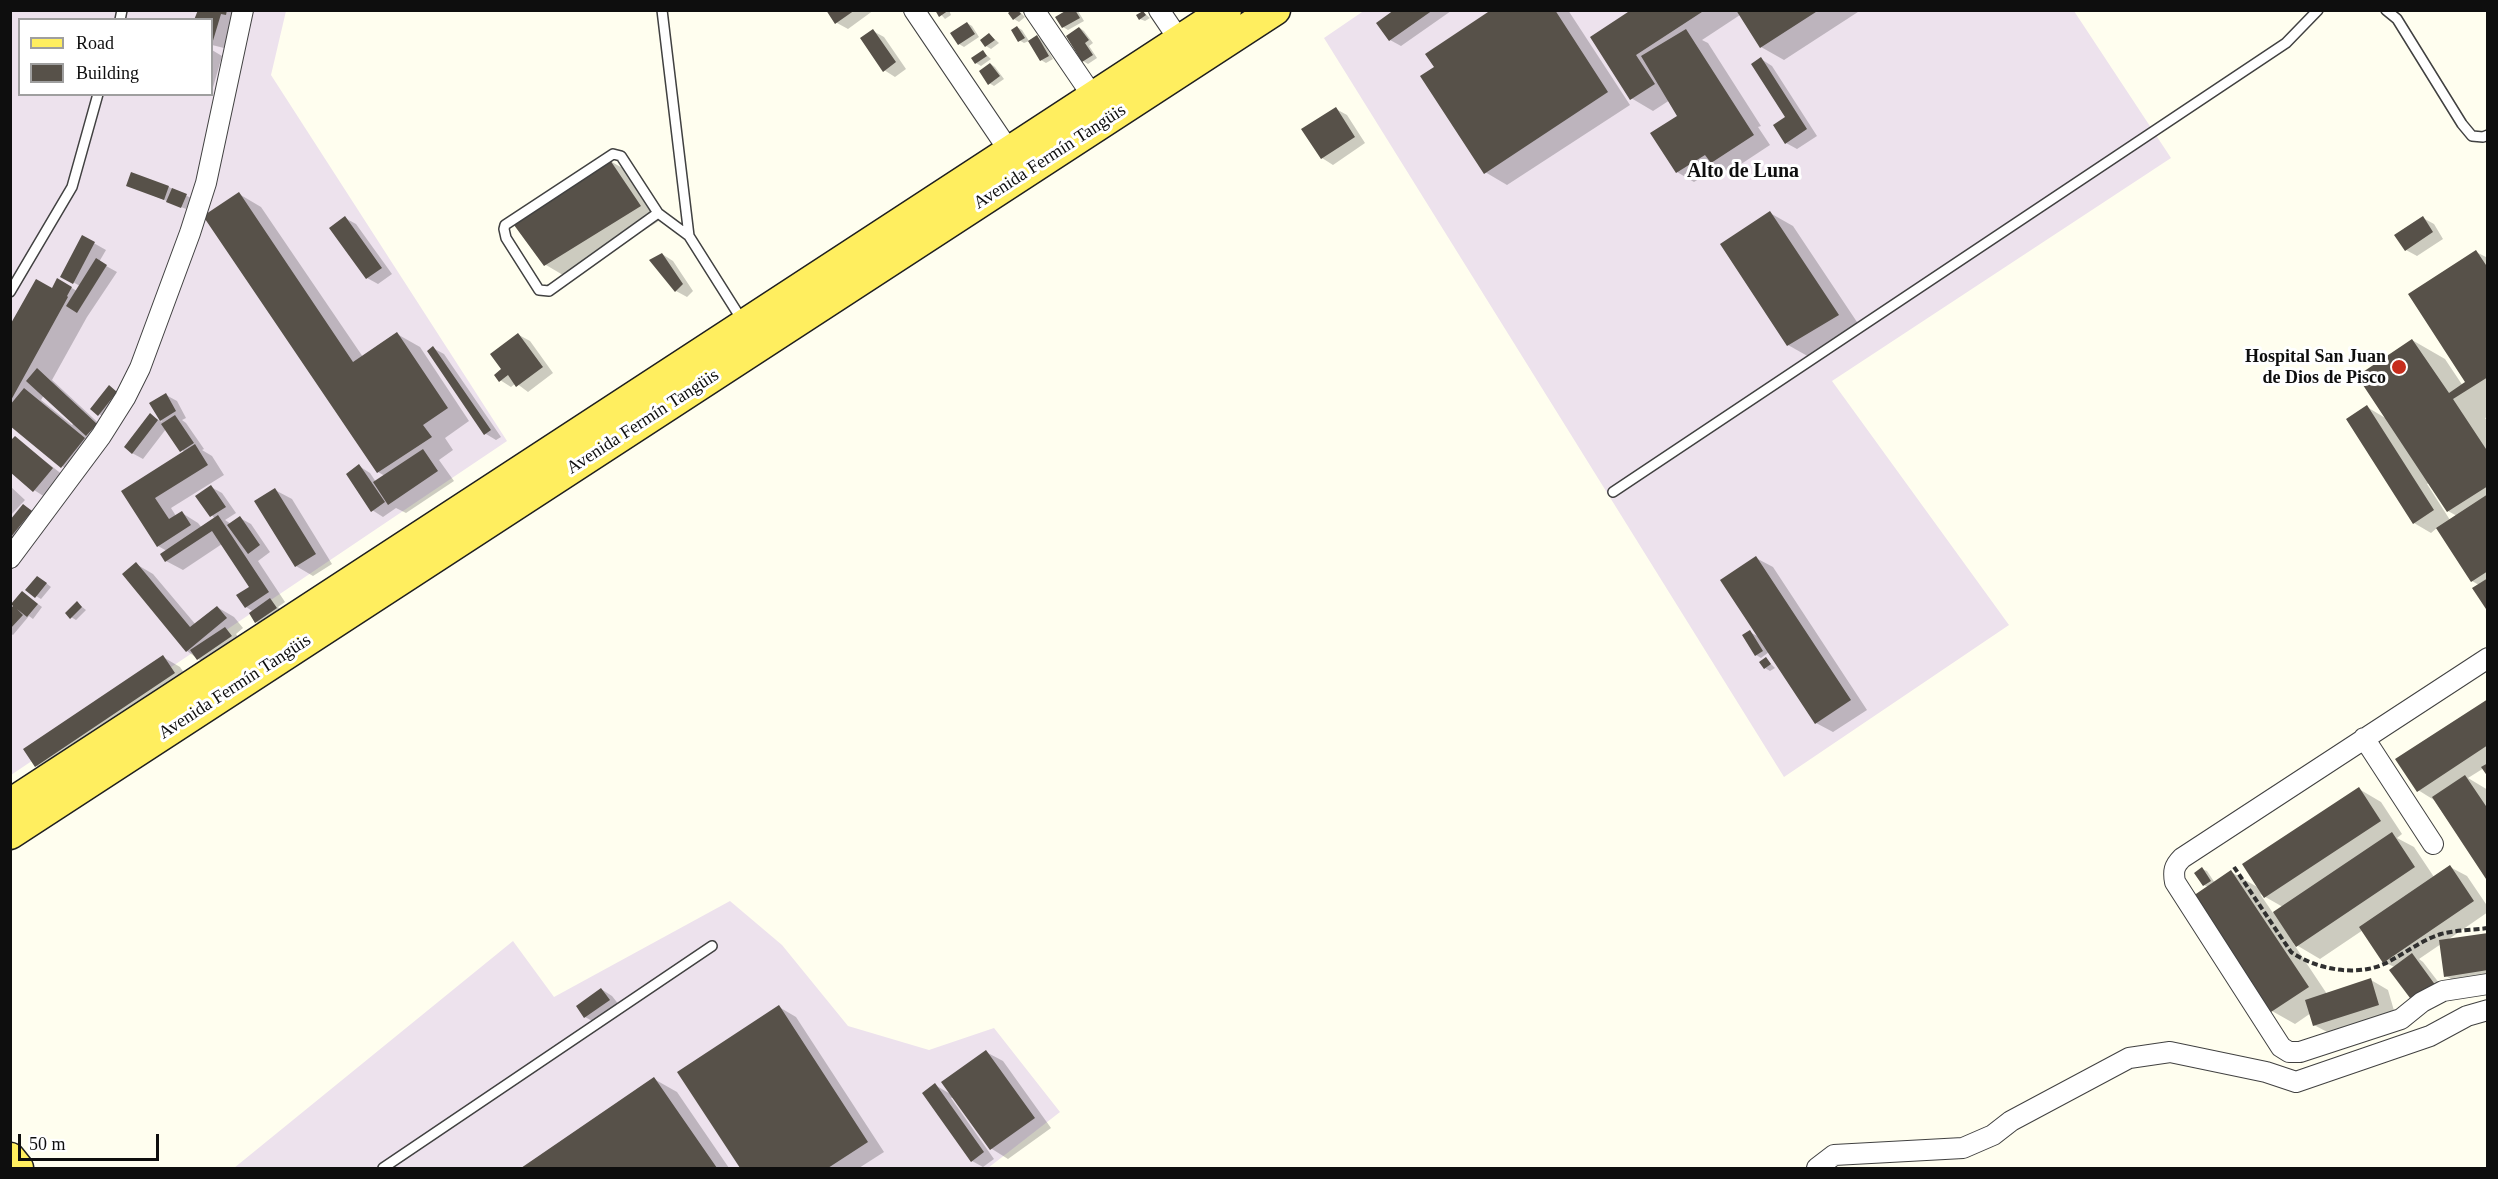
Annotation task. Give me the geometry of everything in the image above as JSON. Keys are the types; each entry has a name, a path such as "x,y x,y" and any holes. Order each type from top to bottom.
{"main road":[{"name":"Avenida Fermín Tangüis","path":"10,834 256,659 745,325 1226,10"},
{"name":"Avenida Fermín Tangüis","path":"10,804 256,659 1275,10"},
{"path":"10,1158 18,1168"}],"street":[{"path":"10,558 101,436 125,398 140,368 206,183 243,10"},
{"path":"914,10 1010,152"},
{"path":"1034,10 1094,98"},
{"path":"1158,10 1179,41"},
{"path":"2487,658 2174,865 2175,882 2281,1047 2289,1052 2300,1052 2402,1019 2422,1002 2443,991 2487,984"},
{"path":"2364,738 2433,844"},
{"path":"1817,1168 1834,1155 1963,1148 1993,1135 2011,1121 2129,1058 2170,1052 2266,1072 2296,1082 2430,1036 2467,1016 2487,1010"}],"lane":[{"path":"662,10 689,236"},
{"path":"1613,492 2286,43 2318,10"},
{"path":"2386,10 2397,19 2462,124 2472,136 2487,135"},
{"path":"10,292 72,187 98,96"},
{"path":"658,213 549,291 544,292 539,290 506,238 504,229 505,225 613,154 621,156 658,213 689,236 745,325"},
{"path":"383,1168 712,946"}],"path":[{"path":"2234,867 2291,952 2301,959 2331,969 2357,970 2382,965 2441,934 2487,928"}],"shaded area":[{"path":"1365,10 2074,11 2171,158 1832,381 2009,625 1784,777 1324,38"},
{"path":"11,11 286,11 271,75 507,441 11,775"},
{"path":"730,901 782,945 848,1026 929,1050 994,1028 1060,1112 988,1168 234,1168 513,941 554,997"}],"building":[{"path":"198,10 227,10 226,15 221,14 213,41 213,18 195,18"},
{"path":"826,10 855,10 835,24"},
{"path":"935,10 949,10 939,17"},
{"path":"1018,10 1021,14 1013,20 1008,13"},
{"path":"1067,10 1075,10 1080,18 1062,28 1055,17"},
{"path":"1394,10 1433,10 1389,41 1376,23"},
{"path":"1491,10 1555,10 1608,92 1484,174 1420,76 1434,67 1425,54"},
{"path":"1631,10 1705,10 1636,55 1655,84 1630,100 1590,37"},
{"path":"1736,10 1819,10 1760,48"},
{"path":"1143,11 1146,15 1139,20 1136,15"},
{"path":"967,22 975,34 958,45 950,33"},
{"path":"1017,26 1025,38 1018,42 1011,30"},
{"path":"1079,27 1089,40 1085,43 1093,55 1082,62 1066,36"},
{"path":"873,29 896,62 883,72 860,38"},
{"path":"1686,29 1754,135 1711,163 1705,155 1676,173 1650,133 1677,116 1641,56"},
{"path":"989,33 995,40 985,47 980,40"},
{"path":"1037,35 1049,56 1040,61 1028,41"},
{"path":"983,50 987,56 975,64 971,58"},
{"path":"1761,57 1807,129 1785,144 1773,125 1785,117 1751,64"},
{"path":"990,63 1000,76 988,85 979,71"},
{"path":"1336,107 1355,137 1321,159 1301,129"},
{"path":"610,160 641,206 544,266 514,225"},
{"path":"131,172 169,186 164,200 126,186"},
{"path":"172,188 187,194 181,208 166,202"},
{"path":"239,192 353,362 397,332 448,408 423,425 432,437 377,473 203,216"},
{"path":"1770,211 1839,315 1787,346 1720,244"},
{"path":"345,216 382,268 366,279 329,228"},
{"path":"2423,216 2433,232 2405,251 2394,235"},
{"path":"82,235 95,242 73,284 60,277"},
{"path":"2476,250 2488,268 2488,377 2453,399 2488,452 2488,486 2447,512 2357,376 2412,339 2449,393 2465,382 2408,294"},
{"path":"662,253 683,284 675,292 649,260"},
{"path":"96,258 107,265 77,313 66,306"},
{"path":"57,278 72,287 10,402 10,325 36,279 52,288"},
{"path":"518,333 543,367 516,387 508,375 499,382 494,375 501,369 490,354"},
{"path":"433,346 491,430 484,435 427,351"},
{"path":"37,368 97,424 86,436 26,381"},
{"path":"109,385 117,392 98,416 90,409"},
{"path":"24,388 85,438 61,468 10,426 10,405"},
{"path":"166,393 176,411 160,421 149,403"},
{"path":"2367,405 2434,510 2413,524 2346,419"},
{"path":"150,413 158,420 132,454 124,447"},
{"path":"175,415 194,443 180,452 161,424"},
{"path":"15,436 53,468 33,492 10,472 10,441"},
{"path":"195,444 208,465 155,498 169,519 182,511 191,525 157,547 121,491"},
{"path":"423,449 438,471 388,505 373,482"},
{"path":"359,464 385,502 371,512 346,474"},
{"path":"211,485 226,507 210,517 195,496"},
{"path":"275,488 316,554 295,567 254,501"},
{"path":"2488,494 2488,571 2471,582 2436,528"},
{"path":"23,504 32,511 10,538 10,520"},
{"path":"218,515 269,592 245,608 236,595 249,587 212,531 165,562 160,554"},
{"path":"240,516 260,545 248,554 227,525"},
{"path":"1756,556 1851,700 1815,724 1720,580"},
{"path":"136,562 190,627 217,606 227,618 186,652 122,574"},
{"path":"37,576 47,583 35,598 25,590"},
{"path":"2488,578 2488,612 2472,588"},
{"path":"22,591 38,604 27,617 17,609 23,615 10,629 10,609 13,606 11,604"},
{"path":"270,598 277,608 255,623 249,613"},
{"path":"77,601 82,607 70,619 65,613"},
{"path":"225,627 232,636 197,660 190,650"},
{"path":"1750,630 1763,651 1755,656 1742,635"},
{"path":"163,655 175,673 35,767 23,749"},
{"path":"1766,657 1771,664 1764,669 1759,662"},
{"path":"2488,699 2488,745 2417,792 2395,759"},
{"path":"2488,763 2488,777 2481,767"},
{"path":"2465,775 2488,809 2488,882 2432,797"},
{"path":"2359,787 2381,821 2264,898 2242,864"},
{"path":"2392,832 2415,867 2296,947 2273,912"},
{"path":"2450,865 2474,901 2383,963 2359,927"},
{"path":"2202,867 2211,881 2203,886 2194,873"},
{"path":"2231,870 2309,987 2271,1012 2193,896"},
{"path":"2488,933 2488,970 2444,977 2439,940"},
{"path":"2412,953 2436,986 2413,1002 2389,970"},
{"path":"2371,978 2379,1005 2313,1026 2305,1000"},
{"path":"601,988 610,1000 584,1018 576,1006"},
{"path":"779,1005 868,1142 828,1168 740,1168 677,1072"},
{"path":"986,1050 1035,1118 990,1150 941,1082"},
{"path":"654,1077 717,1168 521,1168"},
{"path":"935,1083 984,1152 971,1162 922,1093"}],"place":[{"name":"Hospital San Juan de Dios de Pisco","path":"2399,367"}],"district":[{"name":"Alto de Luna","path":"1743,172"}]}
